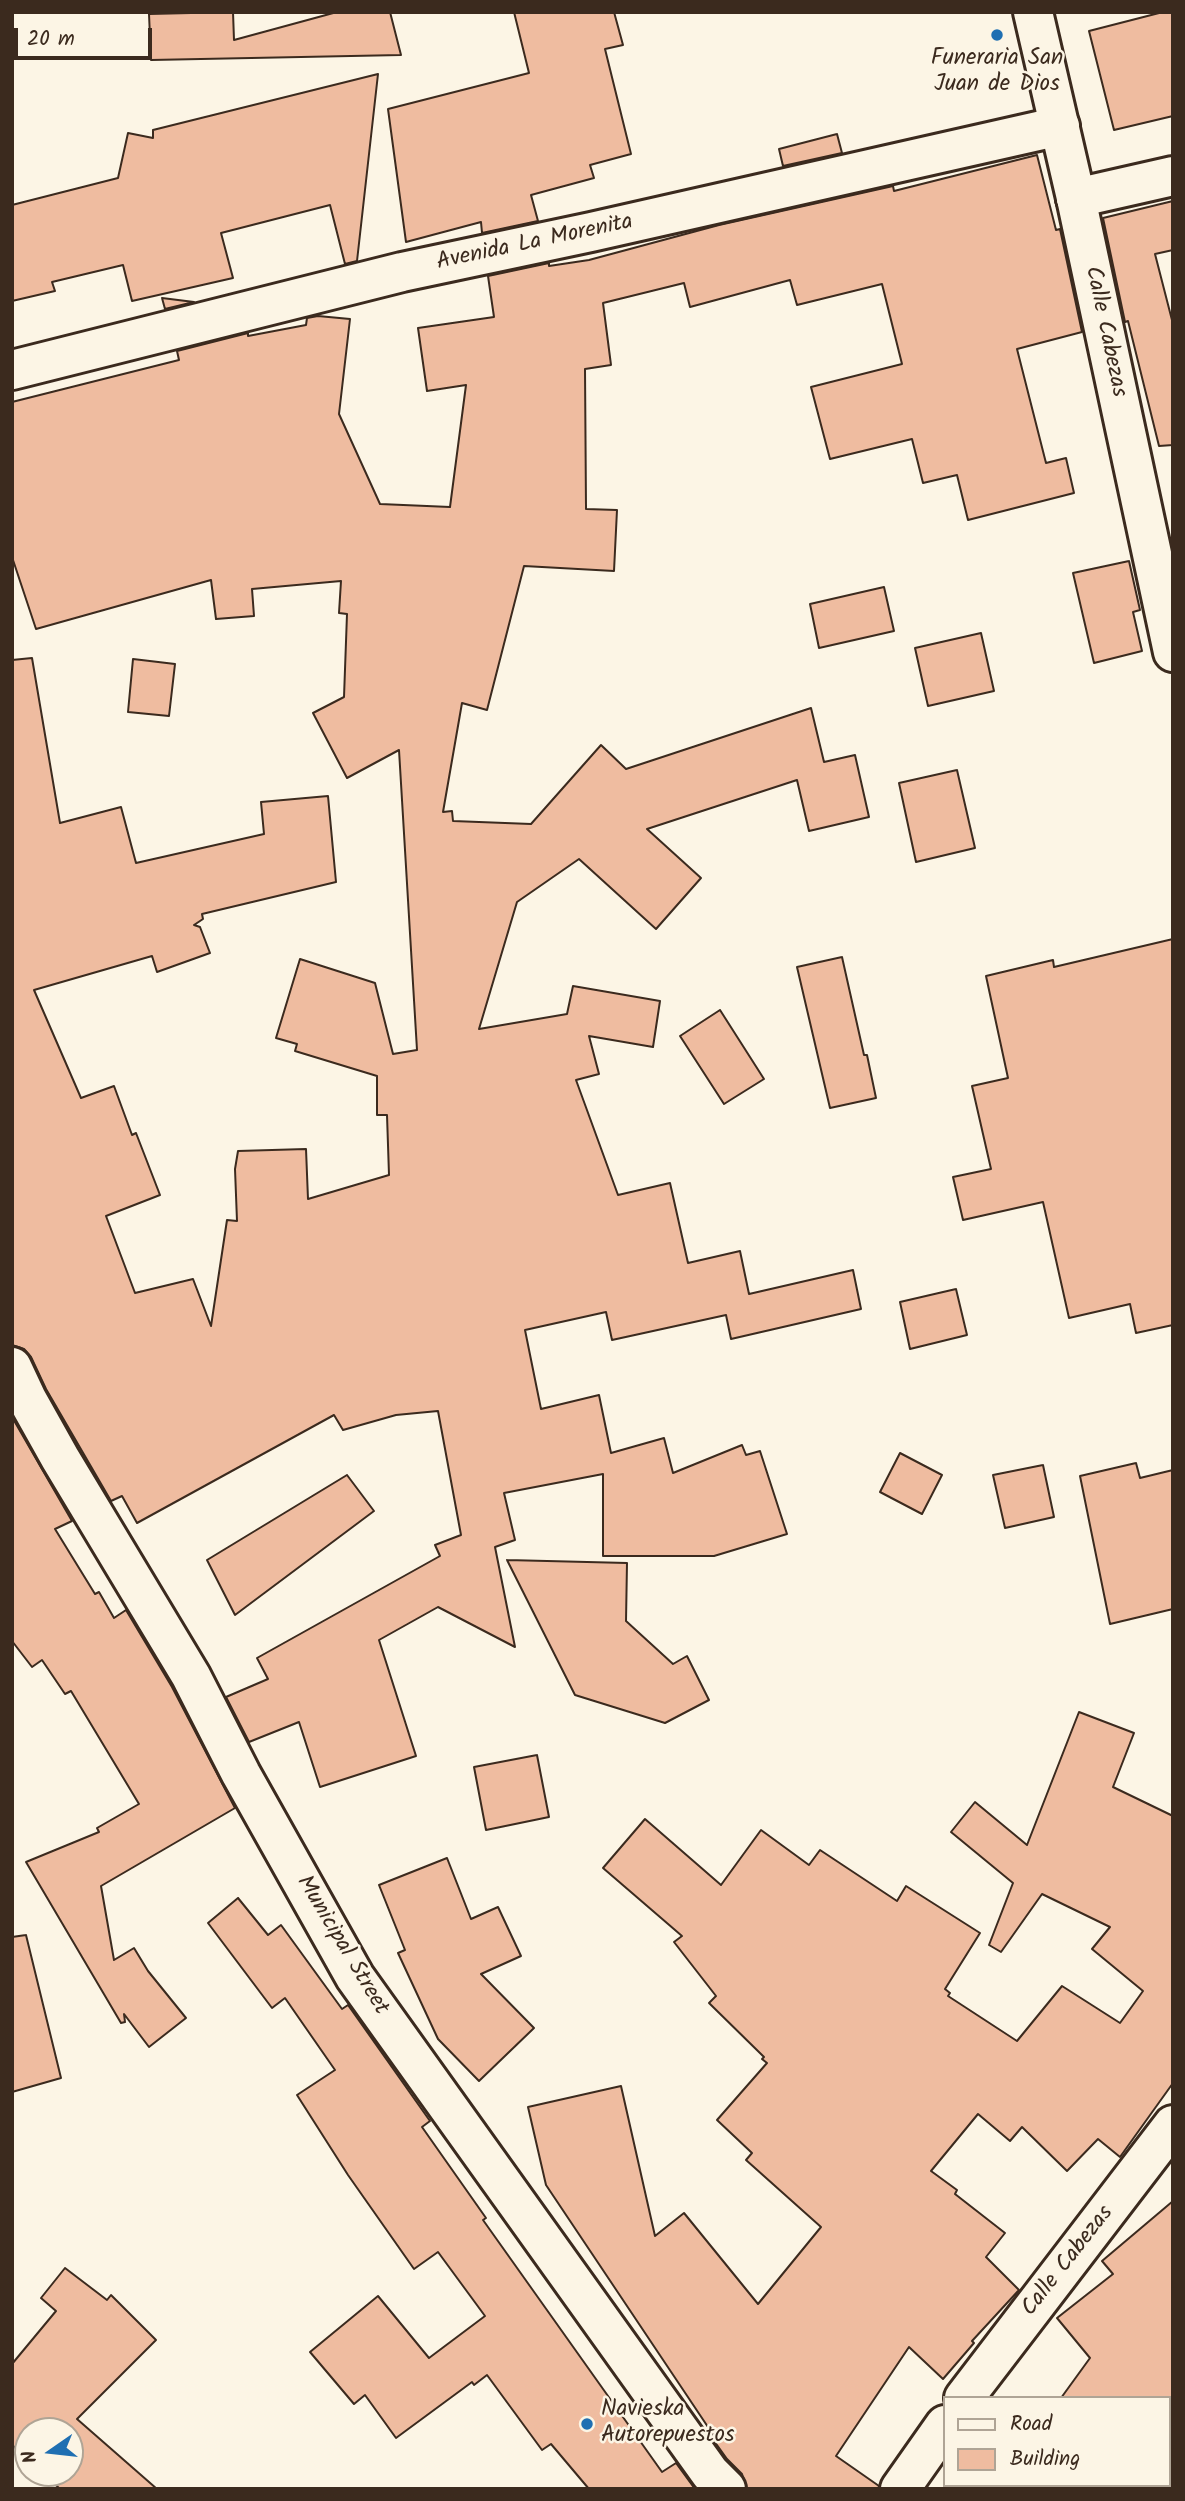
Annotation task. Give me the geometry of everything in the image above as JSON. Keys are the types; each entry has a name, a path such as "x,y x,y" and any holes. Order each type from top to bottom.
{"main road":[{"name":"Calle Cabezas","path":"1033,12 1076,198 1173,652"},
{"name":"Avenida La Morenita","path":"12,370 402,272 592,232 1060,126"},
{"path":"1076,198 1173,176"},
{"name":"Municipal Street","path":"12,1367 60,1458 191,1675 241,1774 355,1977 710,2473 726,2489"},
{"name":"Calle Cabezas","path":"966,2396 1173,2125"},
{"path":"900,2489 944,2426"}],"building":[{"path":"233,12 234,40 337,12 390,12 401,55 151,60 149,14"},
{"path":"514,12 614,12 623,45 605,49 631,154 590,165 594,178 531,195 538,221 482,233 481,222 406,242 388,109 529,73"},
{"path":"1163,12 1173,12 1173,116 1114,130 1089,31"},
{"path":"378,74 357,261 345,264 330,205 221,233 233,278 132,301 123,265 52,282 55,291 12,301 12,205 118,178 128,133 153,138 153,130"},
{"path":"837,134 842,153 783,166 779,149"},
{"path":"1037,155 1056,230 1060,229 1082,332 1017,349 1046,463 1066,458 1074,493 968,520 957,475 923,483 912,439 830,459 811,387 902,364 882,284 797,305 790,280 690,307 684,283 603,303 611,365 585,369 586,509 617,510 614,571 524,566 487,710 462,703 443,812 452,811 453,821 531,824 601,745 626,769 811,708 824,762 855,755 869,817 809,831 797,780 647,829 701,878 656,929 579,859 517,902 479,1029 567,1014 573,986 660,1001 653,1047 589,1036 599,1074 576,1080 618,1195 670,1183 688,1263 740,1251 749,1294 853,1270 861,1309 731,1339 726,1315 612,1340 606,1312 525,1330 541,1409 599,1395 611,1453 664,1438 673,1473 742,1445 746,1455 760,1451 787,1534 714,1556 603,1556 603,1474 504,1493 515,1540 495,1547 515,1647 438,1607 379,1640 416,1756 320,1787 299,1722 249,1742 226,1697 268,1679 257,1658 440,1556 435,1545 461,1535 438,1411 396,1415 343,1430 334,1415 137,1523 122,1496 111,1501 46,1389 31,1357 24,1349 12,1345 12,660 32,658 60,823 121,807 136,863 264,834 261,802 328,796 336,882 202,914 203,919 194,925 200,927 210,953 157,972 152,956 34,990 81,1098 114,1086 132,1135 136,1133 160,1195 106,1216 135,1293 193,1279 211,1326 227,1220 237,1221 235,1169 238,1151 306,1149 308,1199 389,1175 387,1115 377,1115 377,1076 295,1051 297,1044 276,1038 300,959 375,983 393,1054 417,1050 399,750 347,778 313,713 344,697 347,614 339,613 341,581 252,589 254,616 216,619 211,580 36,629 12,557 12,402 179,360 177,351 248,333 248,336 306,325 307,318 318,316 350,319 339,414 380,504 450,507 466,385 427,391 418,328 494,317 488,276 549,263 549,266 589,260 719,225 893,186 894,191"},
{"path":"1173,201 1173,250 1155,254 1173,324 1173,445 1159,446 1128,321 1125,322 1103,218"},
{"path":"162,298 194,302 165,309"},
{"path":"1129,561 1140,610 1133,612 1142,651 1094,663 1073,573"},
{"path":"884,587 894,631 819,648 810,604"},
{"path":"981,633 994,691 928,706 915,648"},
{"path":"133,659 175,664 169,716 128,712"},
{"path":"957,770 975,848 916,862 899,783"},
{"path":"1173,939 1173,1325 1136,1333 1130,1304 1069,1318 1043,1202 963,1220 953,1177 991,1169 972,1086 1008,1078 986,976 1053,960 1054,967"},
{"path":"842,957 876,1098 830,1108 797,967"},
{"path":"720,1010 764,1079 724,1104 680,1036"},
{"path":"956,1289 967,1335 910,1349 900,1302"},
{"path":"12,1417 72,1521 55,1529 95,1594 99,1592 114,1618 126,1610 172,1687 235,1808 101,1886 114,1960 134,1948 148,1971 186,2018 149,2047 124,2014 125,2022 121,2023 26,1862 99,1832 97,1828 139,1804 71,1691 65,1694 42,1660 32,1667 12,1641"},
{"path":"900,1453 942,1475 922,1514 880,1492"},
{"path":"1136,1463 1140,1478 1173,1470 1173,1609 1110,1624 1080,1476"},
{"path":"1043,1465 1054,1517 1005,1528 993,1475"},
{"path":"347,1475 374,1511 235,1615 207,1560"},
{"path":"507,1560 627,1563 626,1621 673,1664 687,1656 709,1700 665,1723 575,1695"},
{"path":"1079,1712 1134,1733 1113,1787 1173,1816 1173,2083 1120,2157 1098,2139 1067,2171 1022,2127 1010,2141 978,2114 931,2171 957,2190 955,2194 1005,2233 986,2257 1019,2290 972,2341 974,2343 943,2379 909,2347 836,2456 879,2486 878,2489 747,2489 742,2474 712,2438 714,2436 546,2185 528,2107 621,2086 655,2236 684,2213 758,2304 821,2227 746,2160 752,2153 717,2120 767,2063 762,2059 764,2057 709,2003 716,1996 674,1942 682,1936 603,1868 645,1819 721,1885 761,1830 809,1865 820,1850 897,1901 906,1886 980,1933 945,1989 950,1993 948,1996 1017,2041 1062,1986 1120,2023 1143,1991 1092,1949 1110,1927 1042,1894 1001,1952 989,1945 1013,1883 951,1832 975,1802 1027,1845"},
{"path":"537,1755 549,1817 486,1830 474,1767"},
{"path":"447,1858 471,1919 498,1907 521,1956 481,1974 534,2028 479,2081 438,2039 398,1953 405,1950 379,1885"},
{"path":"238,1898 268,1935 281,1925 342,2009 348,2005 430,2121 422,2127 486,2218 483,2220 662,2472 676,2463 695,2489 589,2489 551,2444 542,2450 487,2375 474,2385 472,2382 396,2438 365,2395 354,2404 310,2352 378,2296 429,2358 485,2316 438,2252 414,2269 348,2175 297,2095 335,2070 285,1998 272,2008 208,1923"},
{"path":"26,1935 61,2078 12,2092 12,1937"},
{"path":"1173,2201 1173,2398 1062,2396 1090,2358 1057,2318 1113,2274 1102,2261"},
{"path":"65,2268 107,2300 111,2295 156,2340 79,2417 14,2417 14,2447 12,2364 56,2311 41,2298"},
{"path":"84,2425 157,2489 58,2487 84,2487"}],"place":[{"name":"Funeraria San Juan de Dios","path":"997,35"},
{"name":"Navieska Autorepuestos","path":"587,2424"}]}
